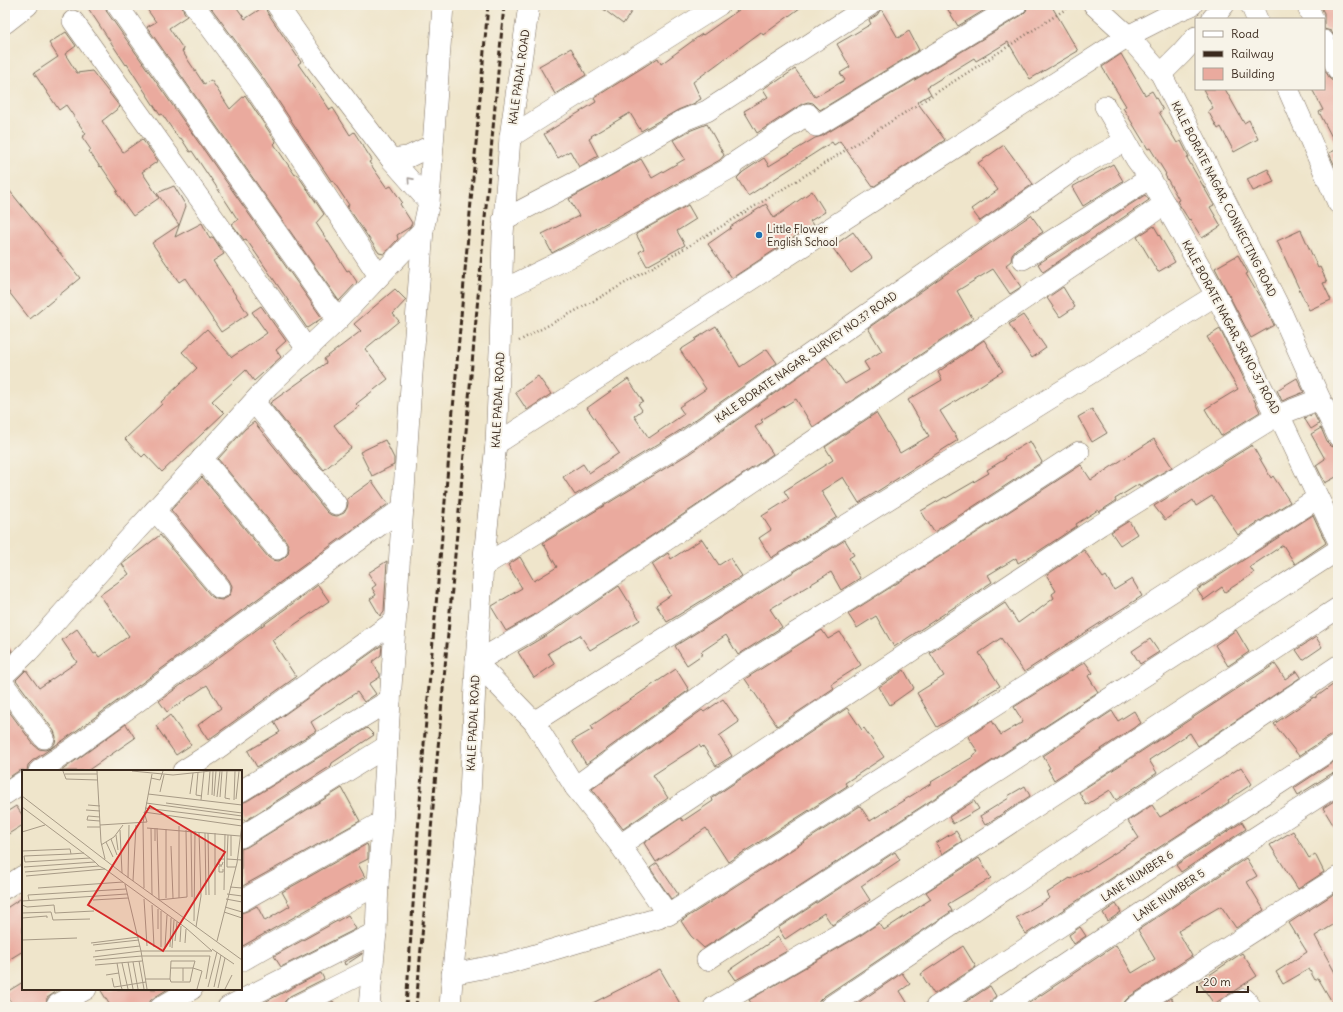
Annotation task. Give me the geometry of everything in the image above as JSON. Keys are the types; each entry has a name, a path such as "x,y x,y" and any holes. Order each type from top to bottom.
{"street":[{"path":"5,23 28,5"},
{"path":"117,5 338,320"},
{"path":"194,5 253,85 379,276"},
{"path":"277,5 314,58 391,159 429,202"},
{"path":"370,1007 395,621 423,230 429,202 443,5"},
{"name":"KALE PADAL ROAD","path":"450,1007 470,796 476,662 496,444 503,220 510,137 529,5"},
{"path":"510,137 719,5"},
{"path":"503,220 595,172 684,120 707,112 870,5"},
{"path":"501,291 580,252 732,167 731,165 808,114 816,126 1016,5"},
{"name":"KALE BORATE NAGAR, CONNECTING ROAD","path":"1094,5 1128,36 1161,74 1278,305 1338,436"},
{"path":"496,444 1128,36 1192,5"},
{"path":"1213,18 1224,5"},
{"path":"1251,5 1257,18"},
{"path":"1307,5 1313,18"},
{"path":"73,21 307,349"},
{"path":"1161,74 1195,39"},
{"path":"1325,43 1338,70"},
{"path":"1288,90 1338,203"},
{"name":"KALE BORATE NAGAR, SR.NO-37 ROAD","path":"1105,106 1136,159 1150,178 1216,295 1276,416 1281,419 1338,540"},
{"name":"KALE BORATE NAGAR, SURVEY NO.3? ROAD","path":"484,566 683,443 1074,169 1125,141"},
{"path":"391,159 408,157 433,145"},
{"path":"1023,259 1150,178"},
{"path":"1165,204 540,624 476,662 534,722 575,787 620,845 668,915 1318,498"},
{"path":"5,674 34,645 269,385 338,320 423,230"},
{"path":"534,722 676,631 1216,295"},
{"path":"620,845 1100,525 1276,416 1320,399"},
{"path":"254,402 336,504"},
{"path":"575,787 738,669 944,540 1079,452"},
{"path":"202,458 277,549"},
{"path":"40,770 403,508"},
{"path":"155,510 220,588"},
{"path":"707,960 1338,550"},
{"path":"714,1007 856,925 1338,608"},
{"path":"184,770 395,621"},
{"path":"830,1007 1338,666"},
{"path":"5,686 44,738"},
{"path":"242,790 390,700"},
{"name":"LANE NUMBER 6","path":"936,1007 1338,745"},
{"path":"242,835 387,746"},
{"path":"5,794 22,783"},
{"name":"LANE NUMBER 5","path":"1001,1007 1230,854 1338,784"},
{"path":"242,900 382,822"},
{"path":"1135,1007 1338,876"},
{"path":"5,888 22,877"},
{"path":"242,960 378,884"},
{"path":"452,974 508,963 659,918"},
{"path":"228,1007 376,932"},
{"path":"295,1007 373,968"},
{"path":"57,1005 84,990"},
{"path":"161,1007 190,990"},
{"path":"1230,1007 1245,999 1252,1007"}],"path":[{"path":"500,351 612,291 719,229 865,138 1072,5"}],"building":[{"path":"86,5 105,5 107,12 322,318 307,328 246,239 244,240 232,224 238,220 210,177 192,151 190,152 181,138 179,139 162,114 160,115"},
{"path":"144,5 182,5 187,16 169,28 204,84 211,80 230,109 245,95 276,142 274,144 295,175 297,174 324,214 316,223 347,271 349,270 357,282 339,301 147,27 156,22"},
{"path":"209,5 235,5 245,19 265,6 267,12 301,62 298,64 330,110 333,108 350,135 354,132 372,160 369,162 387,188 391,186 402,202 400,204 412,223 410,227 397,235 398,239 384,254 379,253 347,206 349,205 263,78"},
{"path":"598,5 636,5 623,24"},
{"path":"746,5 804,5 763,35 761,32 693,82 701,99 695,103 678,110 641,131 630,113 591,136 592,137 589,139 598,156 579,167 570,151 558,158 544,134 596,102 594,98 658,58 661,64 702,34 703,35"},
{"path":"945,5 993,5 958,26"},
{"path":"1028,5 1051,5 1078,51 1030,79 1008,42 976,61 974,58 927,87 931,94 917,102 945,140 873,187 840,141 834,145 832,142 748,196 737,178 743,172 764,158 769,166 815,138 822,136 1022,15 1026,11"},
{"path":"1320,5 1338,5 1338,42 1331,31 1325,29 1324,13"},
{"path":"881,9 898,38 909,31 919,50 820,110 813,103 808,102 802,104 757,133 744,111 768,97 763,89 795,69 815,97 845,80 840,73 850,67 837,44 871,24 869,20 877,15"},
{"path":"66,32 76,46 65,54 77,73 92,71 120,107 102,121 123,152 142,139 158,161 142,172 159,198 133,216 116,192 118,191 89,151 91,150 82,137 86,134 66,105 59,110 34,73 58,57 49,43"},
{"path":"571,48 586,75 555,94 539,66"},
{"path":"1121,54 1145,95 1152,91 1163,110 1159,112 1177,143 1181,141 1189,157 1187,158 1214,205 1210,207 1221,226 1202,238 1177,201 1179,200 1165,175 1166,174 1150,148 1148,149 1123,108 1126,106 1102,67"},
{"path":"1325,71 1331,80 1338,82 1338,149 1319,112 1323,110 1313,90 1325,90"},
{"path":"1204,90 1226,90 1244,123 1249,120 1258,139 1234,152 1221,127 1218,129 1208,111 1213,108"},
{"path":"707,124 724,155 720,160 552,253 542,234 579,216 569,199 641,159 652,178 685,159 673,140 689,131"},
{"path":"1004,145 1033,184 980,221 971,209 998,190 978,163"},
{"path":"1338,149 1338,173 1329,153"},
{"path":"1113,164 1123,181 1083,206 1072,187"},
{"path":"1268,169 1274,182 1253,191 1247,179"},
{"path":"5,185 80,278 30,319 5,287"},
{"path":"174,186 186,206 175,237 202,223 210,239 213,237 224,254 213,261 248,314 221,332 185,278 179,282 152,243 179,225 157,193"},
{"path":"812,191 825,212 810,221 813,225 732,278 708,244 731,228 730,227 766,204 774,218"},
{"path":"1145,195 1149,200 1043,272 1038,264"},
{"path":"688,205 696,219 677,231 685,245 647,266 639,252 644,249 636,234"},
{"path":"1031,215 1043,232 1016,249 1012,254 1011,261 1006,265 1021,287 1010,294 993,269 957,291 973,319 813,427 796,399 761,420 763,422 755,427 773,454 534,615 506,631 492,606 522,588 508,565 520,557 534,581 557,567 543,543 690,453 826,357 845,384 869,370 864,362 882,351 868,328"},
{"path":"1154,226 1175,262 1158,272 1137,237"},
{"path":"1301,230 1318,268 1320,267 1327,282 1323,283 1331,300 1309,310 1277,241"},
{"path":"853,232 872,258 851,273 832,247"},
{"path":"1238,255 1248,273 1246,274 1264,304 1274,325 1251,338 1215,268"},
{"path":"1063,287 1075,307 1060,317 1047,298"},
{"path":"395,289 406,300 393,314 399,321 365,349 388,379 356,404 359,407 334,425 351,448 324,470 270,403 326,363 324,359 361,331 354,324"},
{"path":"261,306 286,341 276,350 281,357 254,381 246,370 212,401 224,413 162,472 145,454 142,457 125,439 197,368 182,352 207,329 232,357 267,333 252,312"},
{"path":"1023,315 1046,348 1032,358 1009,324"},
{"path":"716,326 740,367 767,349 777,363 676,433 575,495 563,477 583,464 589,473 619,453 587,408 628,379 643,401 638,404 642,410 634,416 649,438 684,414 679,407 706,389 680,350"},
{"path":"1220,329 1260,412 1221,436 1205,409 1238,389 1207,337"},
{"path":"984,340 1003,371 940,411 958,440 859,503 843,477 821,491 837,517 771,558 759,538 771,530 762,516 789,499 784,491 833,460 825,447 876,413 900,453 929,436 908,400 942,380 938,372"},
{"path":"538,376 551,394 527,410 515,392"},
{"path":"1297,378 1304,392 1282,401 1277,390"},
{"path":"1092,409 1107,433 1092,442 1078,417"},
{"path":"1314,414 1319,424 1311,429 1304,418"},
{"path":"254,422 331,515 337,516 344,513 347,508 347,499 372,481 388,504 65,739 32,761 28,765 27,770 17,772 5,780 5,706 34,745 39,749 45,750 51,748 55,743 56,737 54,731 16,680 26,670 39,688 77,662 62,640 77,629 94,654 96,653 99,657 129,636 100,595 129,574 122,564 160,535 211,596 222,600 228,597 232,586 229,580 171,510 202,477 268,557 272,560 279,561 288,554 289,547 286,541 218,459 245,429"},
{"path":"1321,428 1327,442 1338,450 1338,480 1336,477 1325,483 1316,465 1325,459 1311,434"},
{"path":"1154,439 1172,467 1140,486 1139,484 1115,499 1116,501 1076,524 1077,526 1036,553 1018,563 1016,558 988,575 992,582 894,647 876,616 857,628 848,614 1081,465 1091,480"},
{"path":"385,440 394,458 394,465 372,476 360,452"},
{"path":"1030,441 1042,462 934,532 921,511 989,473 987,470 1005,459 1004,457"},
{"path":"1252,445 1271,478 1273,476 1290,502 1238,535 1212,496 1196,506 1193,500 1165,520 1154,506"},
{"path":"1313,515 1326,543 1295,564 1283,545 1250,567 1254,573 1225,592 1222,587 1204,600 1197,590"},
{"path":"1129,521 1137,534 1120,545 1111,532"},
{"path":"702,539 719,565 730,558 742,576 667,622 656,605 671,595 652,564 668,553 671,559"},
{"path":"845,540 854,555 849,558 860,578 841,590 831,572 770,609 782,627 738,655 726,635 701,652 703,654 687,665 675,646"},
{"path":"1084,550 1103,578 1106,576 1114,590 1132,579 1142,596 1024,672 1001,638 979,653 1000,686 979,699 980,701 937,727 917,693 944,676 930,653 1005,603 1018,623 1032,613 1033,614 1054,598 1052,594 1056,591 1047,576 1048,574"},
{"path":"387,561 384,611 380,616 370,599 376,595 372,588 376,585 368,573"},
{"path":"318,585 329,601 272,640 296,677 208,740 198,725 221,708 207,685 167,712 159,701"},
{"path":"619,586 640,620 590,650 580,635 548,653 555,664 534,678 518,652 547,635"},
{"path":"822,630 828,639 840,632 861,665 831,684 834,688 777,726 745,679"},
{"path":"1236,630 1249,652 1228,666 1215,645"},
{"path":"1316,637 1322,647 1303,660 1296,650"},
{"path":"1150,639 1159,652 1140,664 1132,651"},
{"path":"5,640 12,651 5,657"},
{"path":"382,645 381,655 372,662 380,674 380,677 369,684 376,694 364,702 357,692 311,722 316,731 257,767 248,751 280,732 274,722"},
{"path":"1085,662 1093,673 1088,676 1098,692 704,948 691,936 681,921 860,806 870,821 973,757 972,756 978,752 968,737 992,721 1001,735 1023,722 1014,707"},
{"path":"1275,664 1285,679 1297,671 1301,677 1198,746 1190,733 1149,760 1157,773 1116,800 1110,790 1086,805 1079,792"},
{"path":"676,669 689,690 586,764 572,741 593,729 591,726"},
{"path":"904,670 914,688 890,705 879,687"},
{"path":"1338,681 1338,733 1331,735 1299,756 1274,724 1314,697 1315,698"},
{"path":"723,699 739,722 719,736 732,756 716,766 703,746 701,748 699,745 653,775 668,798 623,829 592,789 702,710 704,712"},
{"path":"847,708 862,730 864,728 884,757 845,783 847,786 728,862 706,828 656,862 644,843 681,818 683,821 713,801 712,798"},
{"path":"1112,711 1118,721 1134,711 1141,723 1054,780 1048,769 1050,768 1043,756"},
{"path":"170,715 191,745 176,755 156,726"},
{"path":"126,724 135,738 88,770 62,770"},
{"path":"367,728 374,735 332,763 331,766 245,821 242,816 242,803"},
{"path":"1338,759 1338,772 1331,774 1298,795 1294,788"},
{"path":"1241,767 1252,784 1228,800 1229,802 1026,934 1016,918 1050,898 1047,893 1070,878 1071,879 1085,870 1086,871 1139,838 1128,821 1152,805 1160,817 1202,793"},
{"path":"1025,786 1030,796 985,825 980,816"},
{"path":"342,788 360,821 242,886 242,849"},
{"path":"1337,799 1338,801 1338,833 1323,808"},
{"path":"974,801 979,809 953,824 949,817"},
{"path":"16,806 22,815 22,826 5,836 5,813"},
{"path":"1242,822 1246,829 1181,872 1176,865"},
{"path":"956,831 962,841 942,854 936,843"},
{"path":"1293,831 1309,858 1315,854 1324,872 1298,889 1270,845"},
{"path":"367,844 368,859 358,864 365,877 242,946 242,913 257,906 265,921 290,906 282,892"},
{"path":"895,852 900,860 861,886 870,900 832,925 824,913 785,939 778,928"},
{"path":"979,858 991,878 948,904 952,911 823,997 819,1001 818,1007 754,1007 749,1000 879,923 884,930 931,899 926,892"},
{"path":"1246,858 1257,876 1247,882 1264,910 1236,928 1221,906 1178,931 1192,956 1129,997 1123,1006 1023,1007 1116,945 1132,973 1155,959 1138,930"},
{"path":"657,863 678,894 671,899 650,868"},
{"path":"1335,893 1338,897 1338,922 1315,936 1338,978 1338,1007 1335,1007 1318,978 1315,980 1309,969 1283,984 1276,972 1307,952 1289,923"},
{"path":"22,898 22,952 5,962 5,909"},
{"path":"1116,904 1121,912 1108,921 1103,913"},
{"path":"348,915 356,929 281,967 274,956"},
{"path":"1080,927 1086,936 1074,944 1069,935"},
{"path":"778,937 787,951 736,980 729,970"},
{"path":"963,946 976,967 934,994 921,974"},
{"path":"1242,953 1257,976 1214,1004 1199,982"},
{"path":"362,954 345,965 344,962"},
{"path":"660,969 682,1007 585,1007"},
{"path":"321,973 324,979 290,996 285,1001 283,1007 255,1007"},
{"path":"902,973 910,984 900,991 910,1007 852,1007"},
{"path":"22,983 22,990 57,991 47,998 46,1007 14,1007 5,993"},
{"path":"990,986 996,996 990,1001 989,1007 958,1007"},
{"path":"101,990 166,990 150,1001 149,1007 111,1007"},
{"path":"1171,998 1177,1007 1157,1007"},
{"path":"333,1001 336,1007 322,1007"}],"railway":[{"path":"406,1007 424,744 488,5"},
{"path":"416,1007 504,5"}],"place":[{"name":"Little Flower English School","path":"759,235"}]}
